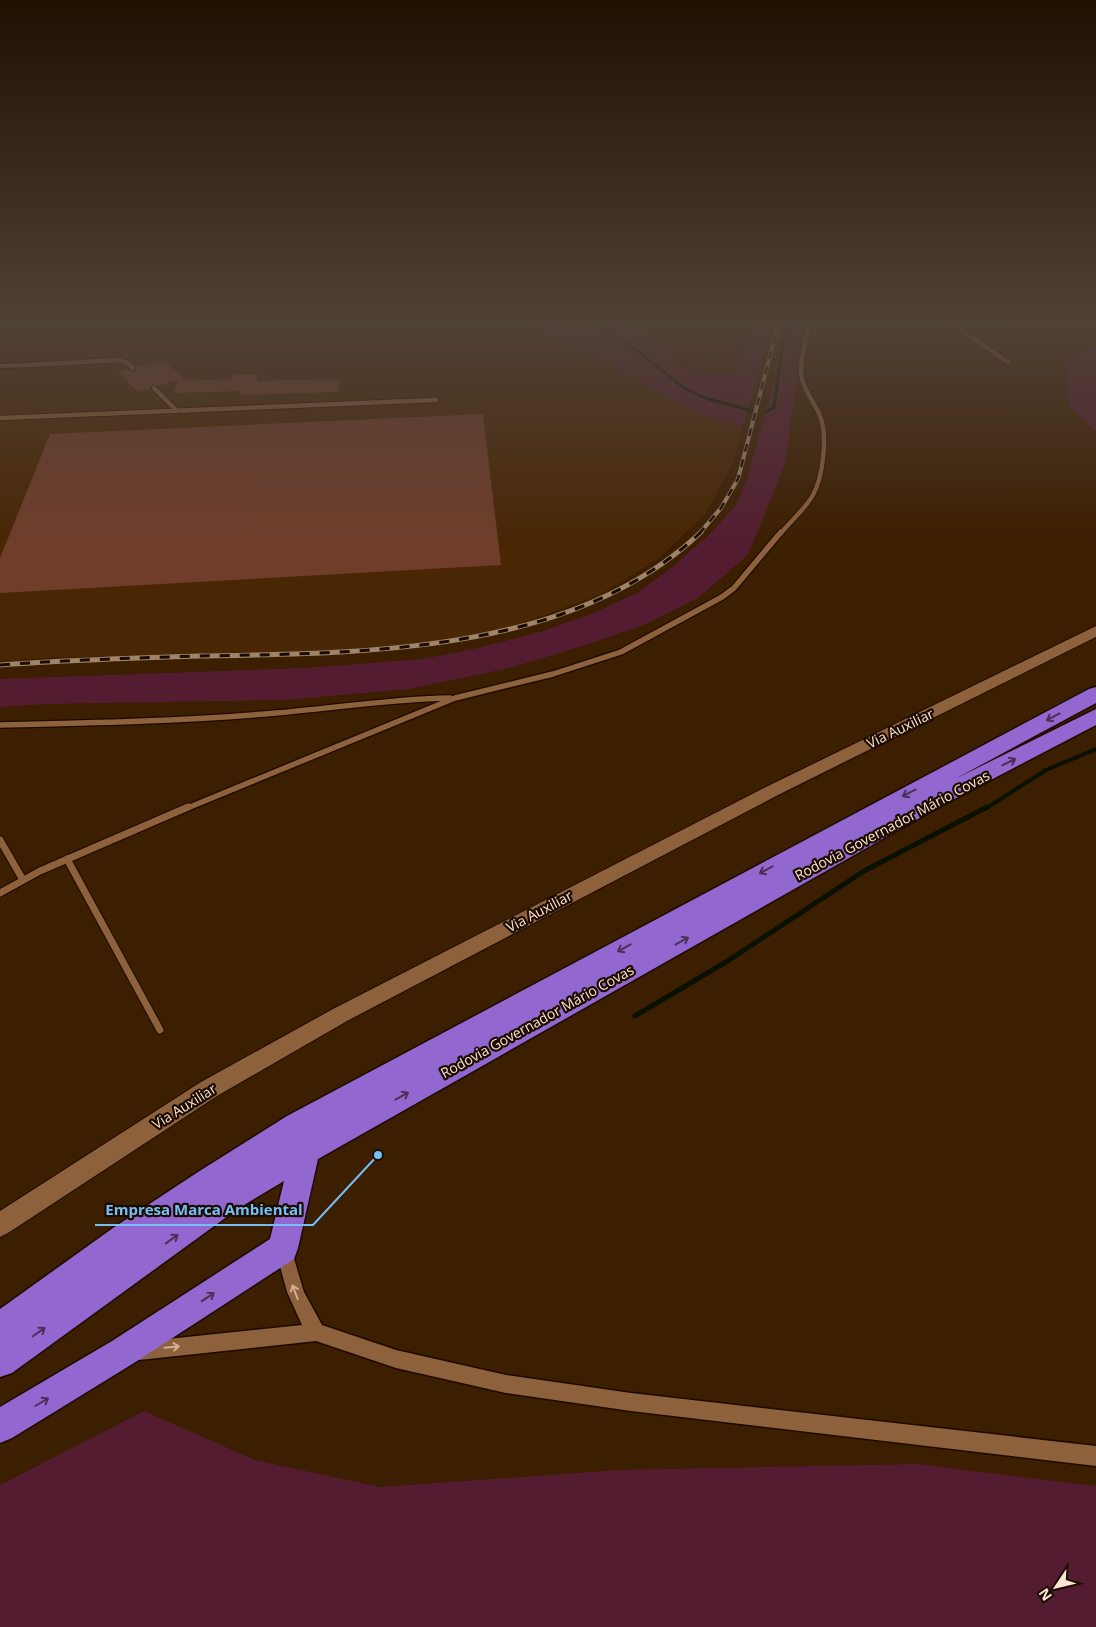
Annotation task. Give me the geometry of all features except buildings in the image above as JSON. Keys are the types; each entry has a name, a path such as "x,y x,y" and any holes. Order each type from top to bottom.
{"highway":[{"name":"Rodovia Governador Mário Covas","path":"0,1328 147,1224 297,1126 714,898 1096,694"},
{"name":"Rodovia Governador Mário Covas","path":"0,1361 229,1198 305,1151 931,801 1096,716"},
{"path":"0,1426 123,1352 283,1248 305,1151"}],"street":[{"name":"Via Auxiliar","path":"0,1225 209,1089 340,1015 774,790 1096,630"},
{"path":"283,1248 292,1285 302,1310 316,1332"},
{"path":"123,1352 316,1332 396,1358 506,1384 631,1402 1096,1456"}],"lane":[{"path":"163,397 177,411"},
{"path":"0,892 114,838 454,698 554,674 621,652 722,597 734,588 813,495 820,475 825,435 820,416 809,397"},
{"path":"0,418 436,400"},
{"path":"0,725 92,723 276,713 418,698 454,698"},
{"path":"0,840 23,880"},
{"path":"67,859 160,1030"}],"shaded area":[{"path":"0,397 669,397 698,413 743,427 732,465 705,514 658,559 600,595 505,629 451,641 291,656 58,657 0,661"},
{"path":"669,397 752,397 743,427 698,413"},
{"path":"770,397 794,397 785,463 748,555 698,598 644,625 589,644 510,668 408,689 287,700 48,704 0,707 0,679 304,668 423,659 478,648 540,632 589,615 637,593 671,568 710,534 736,505 747,479"},
{"path":"1068,397 1096,397 1096,432 1069,406"},
{"path":"144,1411 255,1460 380,1487 619,1470 917,1464 1096,1486 1096,1627 0,1627 0,1485"}],"waterway":[{"path":"703,397 753,411"},
{"path":"766,412 774,407 775,397"},
{"path":"985,809 1046,770 1096,749"},
{"path":"635,1016 726,962 864,871 987,807"}],"railway":[{"path":"700,533 721,508 738,479 759,397"},
{"path":"0,665 125,658 330,653 397,648 464,639 530,624 592,602 649,572 700,533"}],"place":[{"name":"Empresa Marca Ambiental","path":"378,1155"}]}
